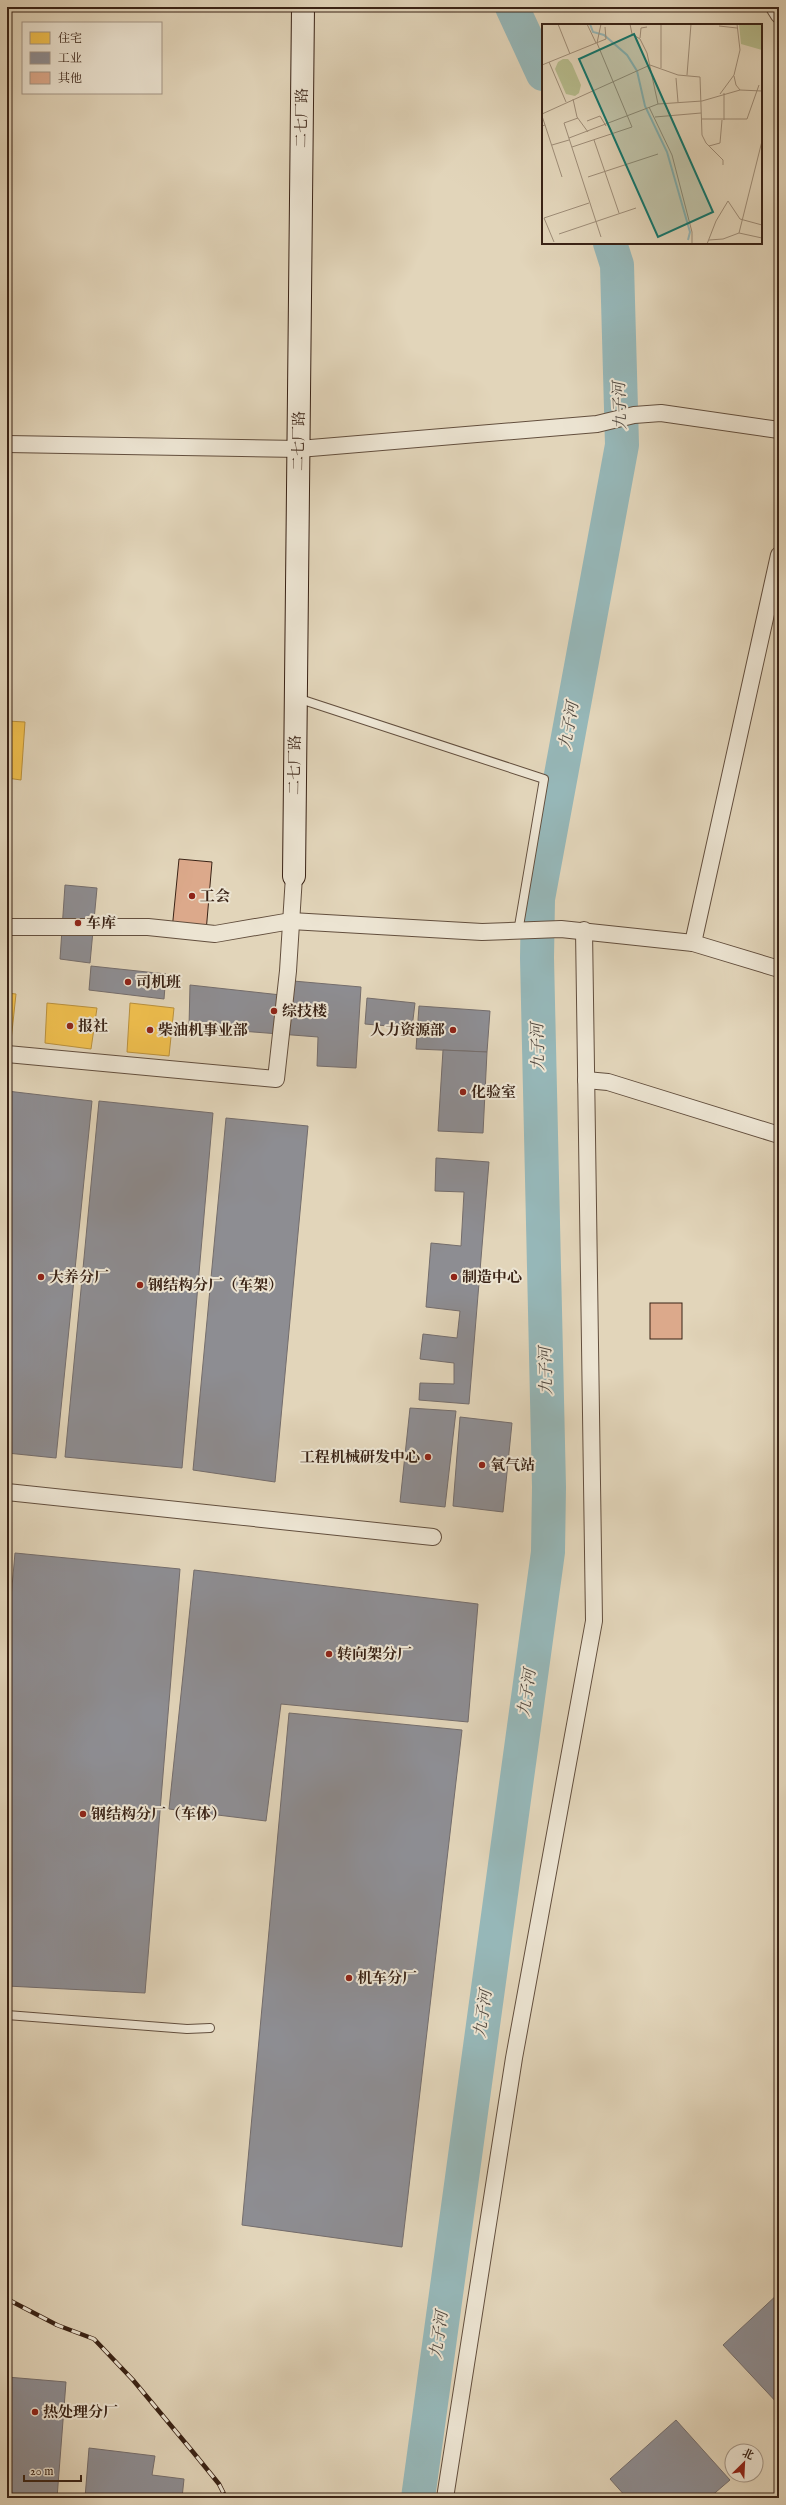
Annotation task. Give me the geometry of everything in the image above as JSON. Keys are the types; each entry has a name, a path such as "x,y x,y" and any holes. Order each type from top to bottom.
{"street":[{"name":"二七厂路","path":"294,876 303,7"},
{"path":"774,7 779,15"},
{"path":"7,444 298,449 596,424 634,415 661,413 779,430"},
{"path":"693,943 779,555"},
{"path":"7,1054 276,1079 288,971 294,876"},
{"path":"7,927 148,927 215,934 291,921 518,932 561,929 584,930 693,943 779,970"},
{"path":"445,2498 514,2058 594,1621 584,930"},
{"path":"586,1080 608,1082 779,1135"},
{"path":"7,1492 432,1537"}],"lane":[{"path":"296,698 544,779 518,932"},
{"path":"7,2014 187,2029 210,2028"}],"building: 住宅":[{"path":"7,721 25,722 21,780 7,778"},
{"path":"7,993 16,994 11,1041 7,1040"},
{"name":"报社","path":"47,1003 97,1008 91,1049 45,1043"},
{"name":"柴油机事业部","path":"130,1003 174,1008 169,1056 127,1052"}],"building: 工业":[{"name":"车库","path":"65,885 97,888 90,963 60,959"},
{"name":"司机班","path":"91,966 166,974 164,999 89,990"},
{"name":"综技楼","path":"282,980 361,987 356,1068 317,1066 318,1037 189,1027 190,985 281,995"},
{"path":"367,998 415,1003 412,1028 365,1024"},
{"name":"人力资源部","path":"419,1006 490,1011 487,1052 416,1049"},
{"name":"化验室","path":"443,1050 487,1052 483,1133 438,1131"},
{"name":"大养分厂","path":"7,1091 92,1101 56,1458 7,1453"},
{"name":"钢结构分厂（车架）","path":"99,1101 213,1113 182,1468 65,1457"},
{"path":"226,1118 308,1126 275,1482 193,1470"},
{"name":"制造中心","path":"436,1158 489,1162 469,1404 419,1400 420,1383 454,1384 454,1363 420,1359 423,1334 457,1338 460,1311 426,1307 431,1243 461,1246 464,1192 435,1191"},
{"name":"工程机械研发中心","path":"410,1408 456,1411 445,1507 400,1502"},
{"name":"氧气站","path":"460,1417 512,1423 503,1512 453,1506"},
{"name":"钢结构分厂（车体）","path":"15,1553 180,1569 145,1993 7,1986 7,1643"},
{"name":"转向架分厂","path":"194,1570 478,1604 468,1722 281,1704 266,1821 169,1809"},
{"name":"机车分厂","path":"289,1713 462,1730 402,2247 242,2225"},
{"path":"779,2293 779,2405 723,2345"},
{"name":"热处理分厂","path":"7,2377 66,2382 57,2498 7,2498"},
{"path":"676,2420 724,2473 724,2483 726,2483 709,2498 627,2498 610,2479"},
{"path":"89,2448 155,2456 152,2475 184,2479 182,2498 85,2498"}],"building: 其他":[{"name":"工会","path":"179,859 212,862 206,932 172,930"},
{"path":"650,1303 682,1303 682,1339 650,1339"}],"waterway":[{"name":"九子河","path":"512,7 542,72"},
{"name":"九子河","path":"418,2498 548,1552 549,1487 537,958 538,899 622,445 617,265 610,244"}],"railway":[{"path":"7,2299 57,2325 94,2339 133,2380 193,2452 219,2484 226,2498"}],"place":[{"name":"工会","path":"192,896"},
{"name":"车库","path":"78,923"},
{"name":"司机班","path":"128,982"},
{"name":"综技楼","path":"274,1011"},
{"name":"报社","path":"70,1026"},
{"name":"柴油机事业部","path":"150,1030"},
{"name":"人力资源部","path":"453,1030"},
{"name":"化验室","path":"463,1092"},
{"name":"大养分厂","path":"41,1277"},
{"name":"制造中心","path":"454,1277"},
{"name":"钢结构分厂（车架）","path":"140,1285"},
{"name":"工程机械研发中心","path":"428,1457"},
{"name":"氧气站","path":"482,1465"},
{"name":"转向架分厂","path":"329,1654"},
{"name":"钢结构分厂（车体）","path":"83,1814"},
{"name":"机车分厂","path":"349,1978"},
{"name":"热处理分厂","path":"35,2412"}]}
